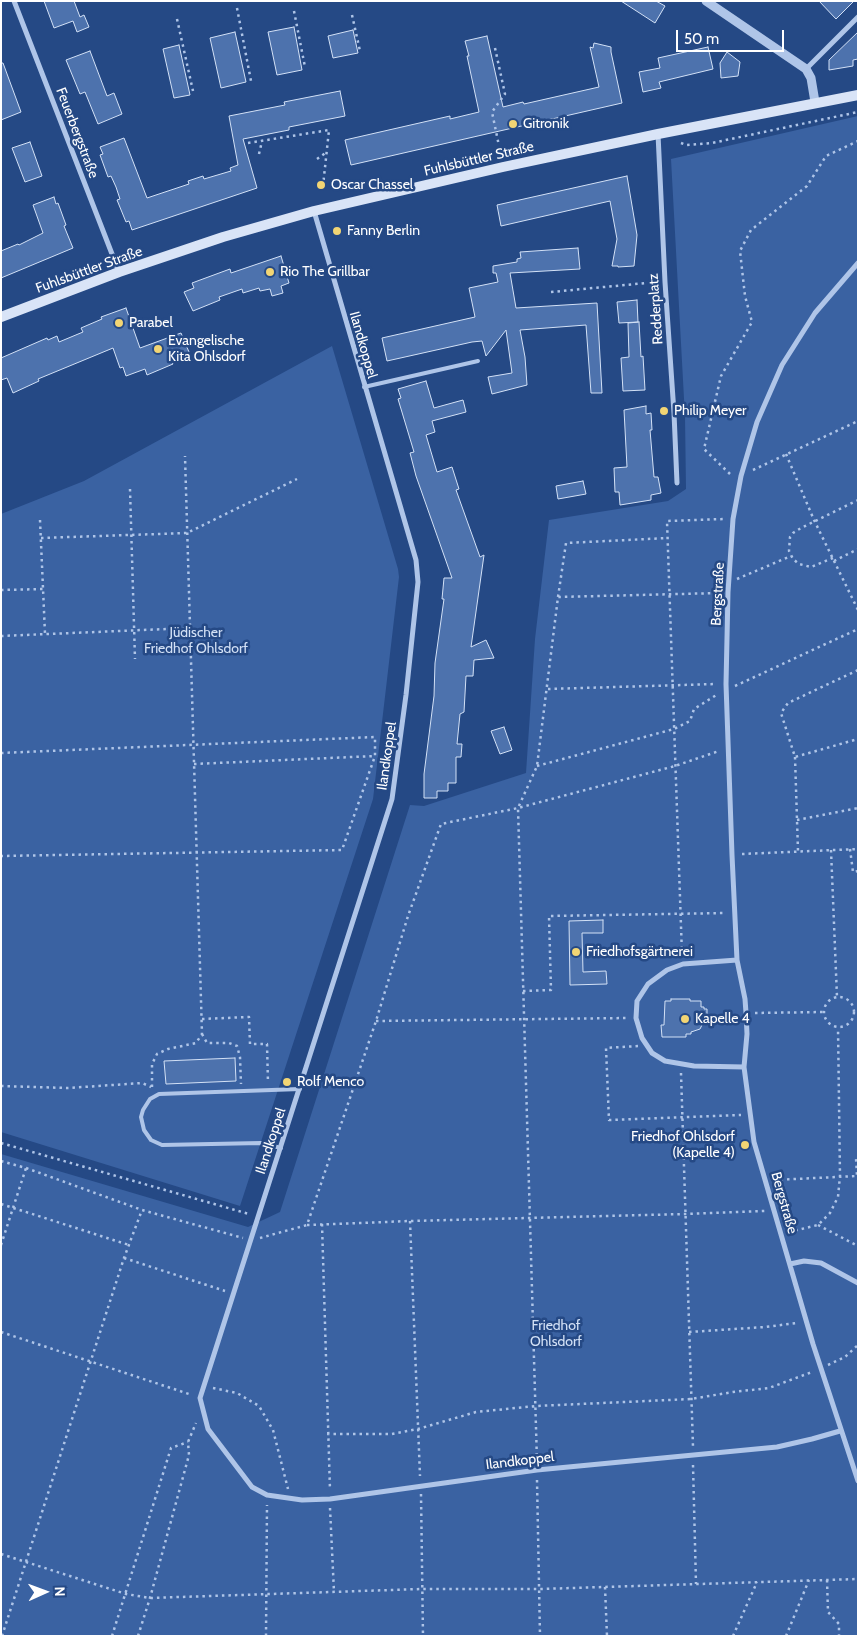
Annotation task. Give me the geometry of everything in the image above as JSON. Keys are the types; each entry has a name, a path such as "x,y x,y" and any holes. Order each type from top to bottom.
{"main road":[{"name":"Fuhlsbüttler Straße","path":"1,317 119,272 241,231 314,211 503,167 858,94"}],"street":[{"name":"Feuerbergstraße","path":"14,1 119,272"},
{"path":"706,1 806,69 811,78 815,102"},
{"path":"806,69 858,17"},
{"name":"Redderplatz","path":"658,134 664,282 674,413 677,483"},
{"name":"Ilandkoppel","path":"314,211 416,560 418,582 406,695 392,799 200,1398 208,1429 252,1487 267,1495 302,1500 330,1499 537,1470 777,1446 812,1439 840,1430"},
{"name":"Bergstraße","path":"858,263 815,313 782,365 757,422 741,476 733,519 728,583 726,687 737,960 746,999 747,1034 744,1067 754,1142 806,1322 858,1481"},
{"path":"737,960 683,964 667,970 648,984 637,1001 636,1018 642,1038 652,1053 665,1061 694,1066 744,1067"},
{"path":"790,1264 804,1261 821,1262 858,1283"}],"lane":[{"path":"364,387 478,362"},
{"path":"281,1148 261,1143 162,1145 151,1140 144,1130 141,1117 150,1099 159,1094 300,1089"}],"path":[{"path":"237,8 251,80"},
{"path":"294,11 305,68"},
{"path":"352,15 360,51"},
{"path":"177,19 193,91"},
{"path":"495,48 505,94 492,112 498,146"},
{"path":"686,145 712,143 858,112"},
{"path":"248,144 329,130 323,186"},
{"path":"259,154 262,141"},
{"path":"730,474 704,449 721,376 752,322 746,296 740,251 751,230 807,186 826,156 858,141"},
{"path":"317,159 327,152"},
{"path":"551,292 664,282"},
{"path":"741,476 858,421"},
{"path":"786,454 814,520 858,610"},
{"path":"184,456 202,1034 208,1043 229,1042 237,1046 240,1057 241,1090"},
{"path":"41,538 187,533 297,479"},
{"path":"130,489 135,658"},
{"path":"858,500 814,520 793,533 789,541 790,556 796,562 807,567 858,549"},
{"path":"683,964 667,521 733,519"},
{"path":"40,520 45,634"},
{"path":"540,1636 536,1406 518,808 537,766 566,543 668,538"},
{"path":"728,583 790,556"},
{"path":"1,590 43,589"},
{"path":"558,597 728,592"},
{"path":"1,636 190,628"},
{"path":"537,766 674,729 690,721 694,709 726,687 858,629"},
{"path":"798,851 795,757 780,713 788,703 858,670"},
{"path":"548,689 673,686 726,687"},
{"path":"1,753 374,737 376,756 342,850 197,851 1,856"},
{"path":"795,757 858,739"},
{"path":"307,1225 376,1021 408,916 441,824 518,808 675,766 728,748"},
{"path":"194,764 376,756"},
{"path":"797,820 858,808"},
{"path":"850,849 853,872 858,871"},
{"path":"732,855 858,849"},
{"path":"831,850 837,997"},
{"path":"523,991 551,990 549,916 736,913"},
{"path":"837,997 847,999 854,1007 856,1013 851,1022 838,1028 826,1021 823,1012 826,1003 837,997"},
{"path":"746,1013 823,1012"},
{"path":"202,1019 249,1017 250,1044 267,1044 268,1089"},
{"path":"376,1021 636,1018"},
{"path":"781,1234 818,1225 830,1213 838,1197 840,1176 838,1028"},
{"path":"1,1086 68,1088 142,1083 152,1087 152,1064 157,1054 168,1049 196,1043 202,1034"},
{"path":"648,1046 606,1048 609,1120 750,1114"},
{"path":"681,1064 696,1585"},
{"path":"1,1143 258,1217"},
{"path":"765,1180 857,1176 856,1158 858,1158"},
{"path":"1,1161 26,1168 142,1210 251,1240 307,1225 322,1224 774,1210"},
{"path":"1,1245 26,1168"},
{"path":"1,1204 129,1245"},
{"path":"2,1636 124,1258 142,1210"},
{"path":"410,1221 420,1485 423,1636"},
{"path":"322,1224 327,1434 334,1593"},
{"path":"818,1225 858,1246"},
{"path":"124,1258 234,1293"},
{"path":"689,1332 806,1322"},
{"path":"1,1332 200,1398"},
{"path":"327,1434 392,1434 418,1429 476,1412 536,1406 691,1399 769,1388 844,1357 858,1345"},
{"path":"204,1386 237,1393 259,1406 274,1430 290,1498"},
{"path":"138,1636 189,1455 188,1442 203,1408"},
{"path":"112,1636 171,1448 188,1442"},
{"path":"266,1636 267,1495"},
{"path":"1,1554 126,1594 150,1598 421,1589 540,1589 858,1579"},
{"path":"786,1636 809,1580"},
{"path":"827,1580 828,1612 839,1624 839,1636"},
{"path":"733,1636 757,1582"},
{"path":"605,1587 607,1636"}],"green space":[{"name":"Friedhof Ohlsdorf","path":"858,116 858,1636 1,1636 1,1154 248,1227 280,1212 410,805 424,806 526,773 535,639 549,520 668,501 686,489 685,417 671,159"},
{"name":"Jüdischer Friedhof Ohlsdorf","path":"332,346 399,577 373,799 240,1206 1,1132 1,514 84,481"}],"building":[{"path":"44,1 74,1 80,17 84,15 89,27 77,32 73,21 54,28"},
{"path":"621,1 656,1 665,6 655,23"},
{"path":"819,1 854,1 836,19"},
{"path":"294,27 302,70 277,75 268,32"},
{"path":"353,30 358,53 333,58 328,36"},
{"path":"235,32 246,82 221,88 210,38"},
{"path":"858,32 858,59 853,60 853,66 829,70 829,60"},
{"path":"487,36 503,107 599,87 590,47 593,48 594,43 611,47 622,103 351,165 345,140 450,116 450,119 479,112 465,41"},
{"path":"179,45 190,95 174,98 163,49"},
{"path":"708,47 713,69 659,82 661,88 643,92 639,72 660,68 658,58"},
{"path":"90,51 107,96 114,93 122,114 98,124 85,92 80,94 66,60"},
{"path":"727,52 740,62 738,76 721,78 720,63"},
{"path":"1,63 3,63 21,112 1,120"},
{"path":"340,91 345,116 289,127 289,130 243,139 257,188 132,230 129,221 126,222 117,200 120,199 116,187 111,176 108,177 100,155 103,154 100,147 124,138 147,198 189,184 188,181 203,176 204,179 231,171 230,168 238,165 229,116 285,105 284,102"},
{"path":"30,142 42,176 25,182 12,148"},
{"path":"627,176 637,235 634,266 612,266 617,239 610,201 501,226 497,205"},
{"path":"54,197 56,204 58,203 66,225 64,226 73,248 1,278 1,251 19,245 43,233 33,205"},
{"path":"578,248 580,269 510,273 516,308 597,303 602,393 591,393 586,325 520,330 525,357 527,385 492,394 488,377 512,373 506,330 486,356 482,341 387,361 382,338 475,317 469,288 498,282 496,273 493,273 493,266 517,262 517,259 521,258 520,252"},
{"path":"281,256 289,283 281,286 283,293 272,296 270,289 260,291 259,288 243,293 242,289 219,297 220,300 193,311 184,292 194,288 192,283 230,269 231,273"},
{"path":"637,300 638,322 619,323 617,302"},
{"path":"126,308 140,348 181,333 189,352 171,359 173,364 147,375 145,369 126,376 123,367 120,368 113,348 38,379 39,381 13,393 7,378 1,380 1,358 47,338 48,340 57,336 59,342 83,332 81,328 102,319 101,317"},
{"path":"639,322 645,390 623,391 621,358 629,357 628,323"},
{"path":"426,381 434,408 463,400 466,412 432,421 435,432 426,435 437,472 452,467 459,489 456,490 480,557 484,555 471,647 486,640 494,658 474,660 473,676 466,676 464,712 460,714 457,744 462,744 461,757 456,757 456,783 448,783 448,791 437,791 437,798 424,798 424,774 434,696 435,663 444,599 442,599 444,578 452,578 416,476 410,453 414,452 398,399 401,398 398,389"},
{"path":"646,406 646,414 651,413 652,430 650,430 654,477 658,477 661,493 651,495 651,500 620,505 619,492 615,492 614,468 627,467 624,410"},
{"path":"583,481 586,494 558,499 556,486"},
{"path":"504,727 512,750 500,754 491,731"},
{"name":"Friedhofsgärtnerei","path":"603,920 603,933 582,933 583,972 606,971 607,984 570,985 569,921"},
{"name":"Kapelle 4","path":"671,999 701,1001 701,1007 707,1009 707,1021 704,1021 700,1029 691,1032 691,1034 686,1034 686,1037 662,1037 661,1025 664,1025 665,1001 671,1001"},
{"path":"235,1058 236,1081 166,1084 164,1061"}],"place":[{"name":"Gitronik","path":"513,124"},
{"name":"Oscar Chassel","path":"321,185"},
{"name":"Fanny Berlin","path":"337,231"},
{"name":"Rio The Grillbar","path":"270,272"},
{"name":"Parabel","path":"119,323"},
{"name":"Evangelische Kita Ohlsdorf","path":"158,349"},
{"name":"Philip Meyer","path":"664,411"},
{"name":"Friedhofsgärtnerei","path":"576,952"},
{"name":"Kapelle 4","path":"685,1019"},
{"name":"Rolf Menco","path":"287,1082"},
{"name":"Friedhof Ohlsdorf (Kapelle 4)","path":"745,1145"}]}
